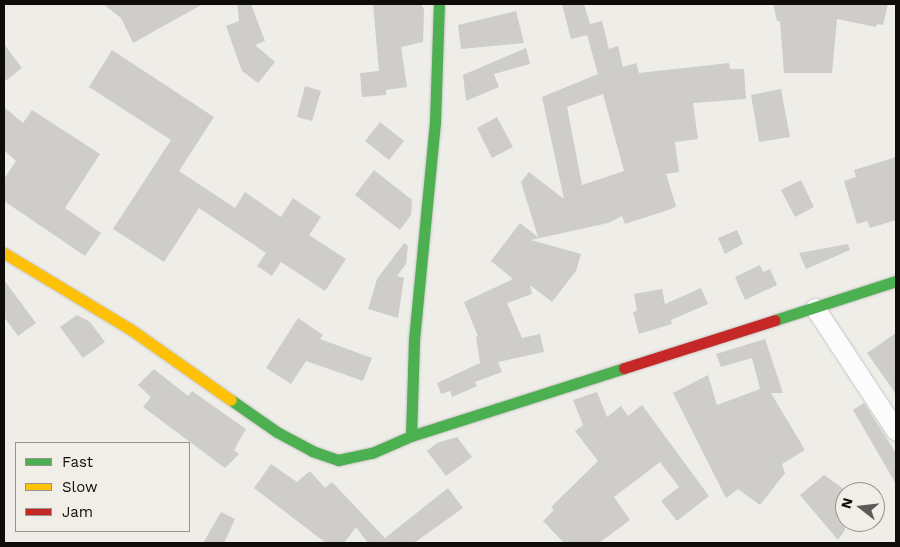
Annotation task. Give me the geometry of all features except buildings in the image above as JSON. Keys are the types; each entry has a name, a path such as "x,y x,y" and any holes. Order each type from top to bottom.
{"street":[{"path":"411,436 414,340 435,122 439,4"},
{"path":"4,253 130,329 277,432 312,452 338,460 372,453 411,436 896,281"},
{"path":"815,308 896,431"}],"traffic: fast":[{"path":"411,436 414,340 435,122 439,4"},
{"path":"775,320 896,281"},
{"path":"231,400 277,432 312,451 338,460 372,453 411,436 624,368"}],"traffic: slow":[{"path":"4,253 130,329 231,400"}],"traffic: jam":[{"path":"624,368 775,320"}]}
